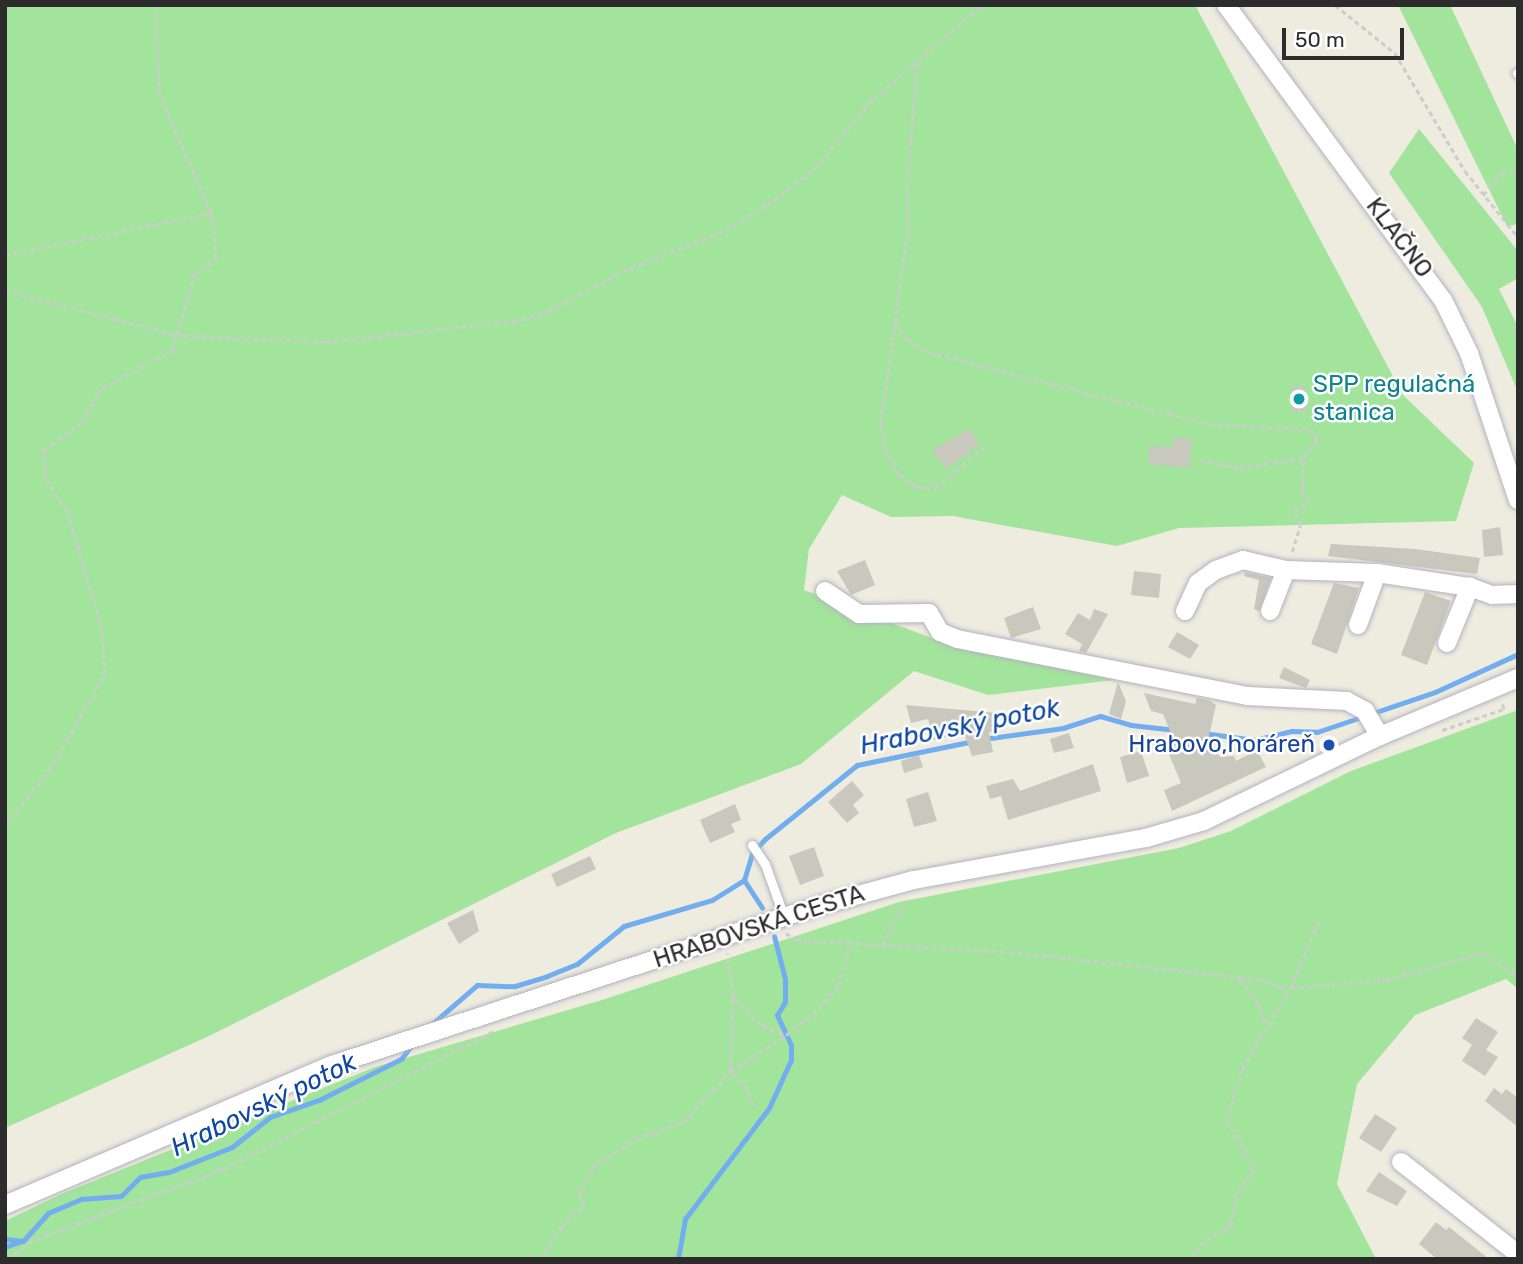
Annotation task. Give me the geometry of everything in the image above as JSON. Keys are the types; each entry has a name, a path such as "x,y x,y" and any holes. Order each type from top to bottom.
{"street":[{"name":"KLAČNO","path":"1226,5 1443,300 1469,353 1518,500"},
{"path":"1185,611 1198,583 1216,570 1243,560 1286,570 1377,573 1470,587 1492,595 1518,594"},
{"path":"1270,611 1286,570"},
{"path":"1358,625 1377,573"},
{"path":"1447,643 1470,587"},
{"path":"825,591 846,609 859,614 929,613 940,632 957,639 1247,696 1347,701 1372,723"},
{"name":"HRABOVSKÁ CESTA","path":"5,1205 279,1085 436,1030 783,924 903,882 1146,838 1204,821 1372,723 1518,678"},
{"path":"1401,1162 1518,1254"}],"lane":[{"path":"755,849 783,924"}],"path":[{"path":"5,825 49,769 105,674 100,622 66,512 44,478 44,450 81,423 102,388 172,351 194,275 216,259 211,214 159,94 155,5"},
{"path":"5,292 176,335 326,342 522,320 548,312 623,271 718,234 767,205 814,169 873,99 918,64 982,5"},
{"path":"1335,5 1395,53 1483,195 1518,237"},
{"path":"918,64 906,183 908,233 881,422 888,455 899,475 916,487 936,488 987,444"},
{"path":"1483,195 1501,174 1518,174"},
{"path":"5,255 211,214"},
{"path":"895,322 907,340 928,352 1153,412 1208,424 1311,429 1318,440 1303,459 1302,492 1309,502 1294,511 1300,525 1286,570"},
{"path":"1196,460 1238,468 1303,459"},
{"path":"881,945 908,895"},
{"path":"1191,1259 1206,1240 1230,1226 1238,1192 1252,1171 1239,1139 1226,1122 1242,1069 1265,1023 1290,988 1320,917"},
{"path":"783,924 796,940 850,946 881,945 1009,952 1239,977 1290,988 1386,980 1483,953 1518,977"},
{"path":"540,1259 560,1228 584,1206 579,1194 592,1167 636,1139 683,1122 730,1072 820,1009 838,986 850,946"},
{"path":"727,950 733,997 730,1072"},
{"path":"1239,977 1258,1003 1265,1023"},
{"path":"733,997 762,1026 786,1035"},
{"path":"7,1259 36,1239 224,1169 488,1038 501,1025"},
{"path":"730,1072 743,1083 753,1106"}],"green space":[{"path":"5,5 1195,5 1403,395 1474,463 1456,521 1179,528 1117,546 953,516 891,517 842,495 809,549 804,590 937,640 1114,680 988,695 914,671 801,764 616,833 209,1036 5,1128"},
{"path":"1398,5 1450,5 1518,150 1518,224 1507,226"},
{"path":"1419,129 1518,251 1518,278 1499,289 1518,327 1517,390 1482,307 1389,173"},
{"path":"1518,710 1518,989 1506,979 1415,1015 1357,1084 1337,1184 1376,1259 5,1259 5,1221 59,1195 375,1067 602,1000 899,902 1179,848 1231,831 1351,771"}],"building":[{"name":"SPP regulačná stanica","path":"1305,386 1307,411 1292,412 1291,387"},
{"path":"969,429 980,444 946,469 932,450"},
{"path":"1174,437 1192,439 1189,468 1148,464 1150,445 1172,448"},
{"path":"1500,527 1503,555 1484,557 1482,530"},
{"path":"1331,544 1415,549 1480,558 1477,574 1328,556"},
{"path":"865,560 875,585 851,595 837,571"},
{"path":"1134,571 1161,574 1159,598 1131,595"},
{"path":"1245,572 1271,578 1259,611 1254,609 1259,580 1244,576"},
{"path":"1334,583 1359,588 1337,654 1311,644"},
{"path":"1425,592 1451,601 1427,665 1401,655"},
{"path":"1033,607 1041,629 1011,638 1004,618"},
{"path":"1094,609 1108,614 1086,653 1079,651 1082,644 1065,634 1078,613 1090,620"},
{"path":"1177,632 1199,645 1190,659 1168,647"},
{"path":"1284,667 1310,680 1306,688 1279,678"},
{"path":"1118,682 1126,701 1121,719 1109,714"},
{"path":"1144,693 1195,704 1197,698 1209,700 1216,705 1209,736 1220,757 1234,756 1236,761 1257,750 1266,767 1172,811 1164,790 1181,783 1163,740 1172,736 1163,714 1151,711"},
{"path":"906,705 998,713 996,733 989,732 993,752 972,756 964,733 934,740 928,719 911,723"},
{"path":"1069,733 1074,748 1054,753 1050,739"},
{"path":"1141,751 1149,776 1127,783 1120,757"},
{"path":"919,755 923,767 904,773 901,761"},
{"path":"1093,764 1101,791 1008,820 1001,796 990,799 986,786 1013,779 1020,791"},
{"path":"852,781 864,795 853,805 859,813 847,823 828,802"},
{"path":"928,792 937,821 914,827 906,799"},
{"path":"735,804 741,820 731,824 735,832 710,843 700,820"},
{"path":"814,847 824,876 800,885 789,856"},
{"path":"590,856 596,869 557,887 551,874"},
{"path":"473,910 479,931 459,944 447,923"},
{"path":"1476,1018 1498,1032 1486,1050 1498,1057 1485,1076 1462,1061 1472,1045 1462,1038"},
{"path":"1494,1088 1502,1094 1506,1089 1518,1098 1518,1127 1485,1101"},
{"path":"1375,1114 1397,1128 1381,1152 1359,1138"},
{"path":"1379,1172 1407,1191 1397,1206 1366,1191"},
{"path":"1436,1222 1446,1230 1449,1227 1489,1259 1437,1259 1419,1244"}],"waterway":[{"name":"Hrabovský potok","path":"1203,733 1255,740 1292,731 1317,732 1435,692 1518,654"},
{"name":"Hrabovský potok","path":"983,739 1063,728 1100,716 1131,725 1176,730"},
{"name":"Hrabovský potok","path":"425,1030 477,985 515,986 547,976 577,964 624,926 712,900 744,880 752,853 765,839 857,765 974,741"},
{"path":"744,880 762,908"},
{"path":"678,1259 685,1219 769,1108 791,1060 791,1045 777,1015 785,1002 785,979 774,936"},
{"name":"Hrabovský potok","path":"5,1239 23,1241 48,1213 81,1199 121,1196 140,1177 169,1172 232,1147 270,1117 319,1100 401,1059 412,1045"},
{"path":"5,1247 19,1242"}],"place":[{"name":"SPP regulačná stanica","path":"1299,399"},
{"name":"Hrabovo,horáreň","path":"1329,745"}]}
